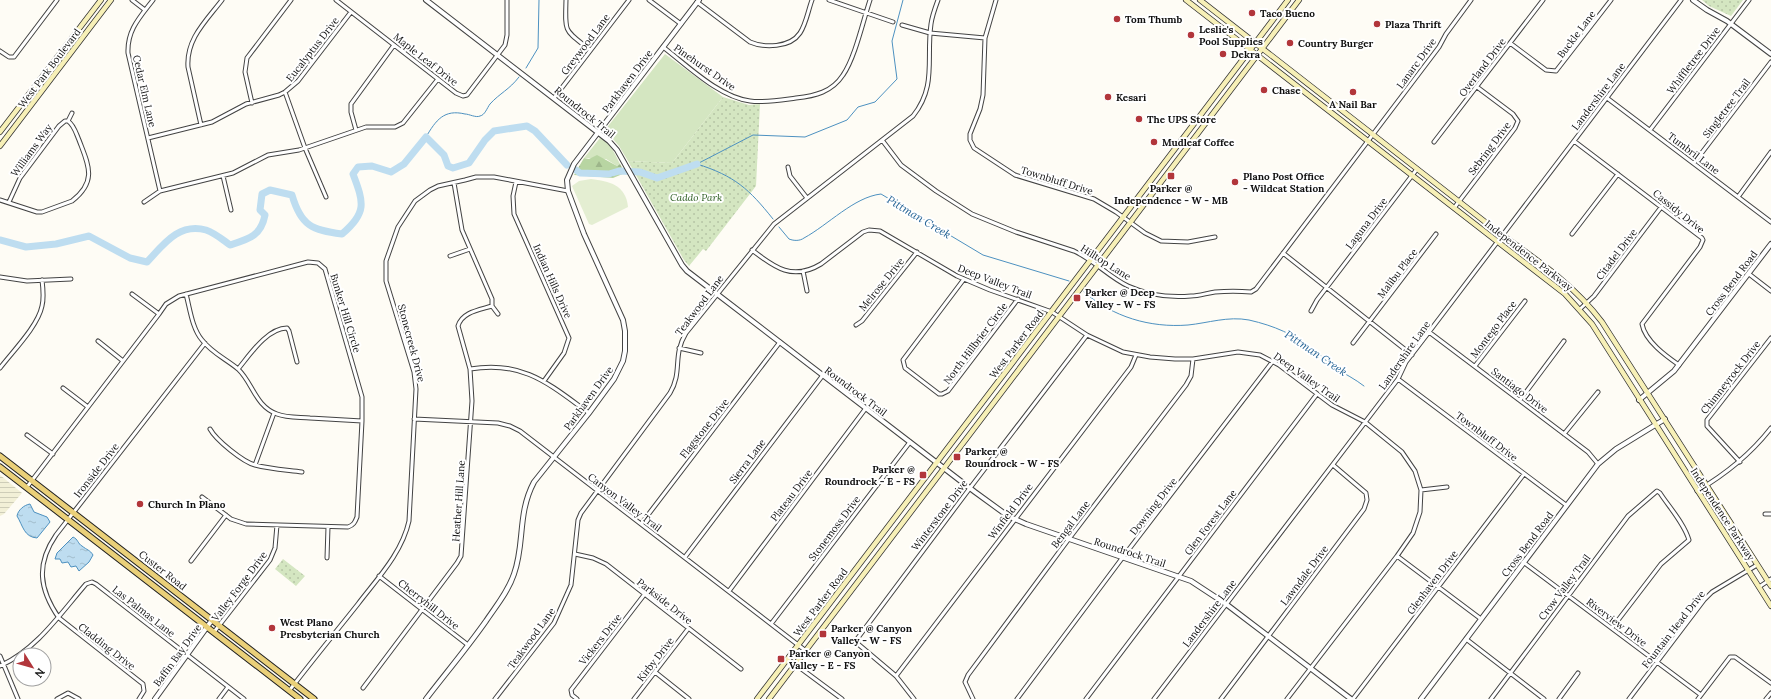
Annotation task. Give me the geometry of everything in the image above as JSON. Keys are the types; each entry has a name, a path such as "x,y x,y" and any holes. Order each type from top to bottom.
{"main road":[{"name":"West Park Boulevard","path":"0,132 100,0"},
{"name":"West Park Boulevard","path":"0,146 111,0"},
{"name":"Independence Parkway","path":"1186,0 1566,294 1592,324 1697,492 1771,606"},
{"name":"Independence Parkway","path":"1200,0 1459,202 1539,261 1588,303 1665,419 1757,565 1769,580 1771,586"},
{"name":"West Parker Road","path":"757,699 938,463 1288,0"},
{"name":"West Parker Road","path":"769,699 1299,0"},
{"path":"1200,10 1205,4"},
{"path":"1310,97 1315,90"},
{"path":"1210,103 1217,108"},
{"path":"1180,143 1187,149"},
{"path":"1152,180 1159,185"},
{"name":"Custer Road","path":"0,456 314,699"},
{"name":"Custer Road","path":"0,467 300,699"}],"street":[{"path":"0,51 9,57 14,57 57,0"},
{"path":"132,0 145,10"},
{"name":"Cedar Elm Lane","path":"153,0 133,27 128,44 128,53 160,191"},
{"path":"201,125 187,57 192,39 222,0"},
{"path":"252,103 245,72 247,58 291,0"},
{"name":"Maple Leaf Drive","path":"336,0 456,93 466,96 498,55"},
{"name":"Roundrock Trail","path":"426,0 598,132 617,150 687,272 970,488 1015,519 1068,540 1179,576 1204,588 1352,699"},
{"path":"498,55 506,41 507,0"},
{"path":"566,0 567,31 590,50"},
{"name":"Greywood Lane","path":"554,98 629,0"},
{"path":"649,0 680,24"},
{"path":"698,1 750,42 759,46 770,46 795,38 803,26 812,0"},
{"path":"828,0 893,22"},
{"name":"Pinehurst Drive","path":"663,47 723,91 737,98 758,102 820,94 830,88 844,74 850,62 870,0"},
{"name":"Teakwood Lane","path":"495,699 554,623 571,585 575,554 576,526 578,520 597,491 675,385 678,375 677,359 679,348 686,333 774,224 913,116 925,97 928,86 930,33 932,17 938,0"},
{"name":"Townbluff Drive","path":"996,0 985,38 983,95 970,140 974,148 1014,175 1094,200 1153,238 1169,242 1188,242 1215,237"},
{"name":"Lanarc Drive","path":"1373,135 1439,47 1446,34 1471,0"},
{"name":"Overland Drive","path":"1434,142 1542,0"},
{"name":"Buckle Lane","path":"1510,43 1546,70 1556,71 1611,0"},
{"name":"Landershire Lane","path":"1154,699 1334,465 1398,379 1412,355 1429,332 1681,0"},
{"path":"1693,0 1731,24 1771,54"},
{"name":"Whiffletree Drive","path":"1650,130 1749,0"},
{"name":"Parkhaven Drive","path":"426,699 468,645 505,594 510,584 518,560 520,532 528,494 534,482 589,413 614,379 623,361 626,341 620,314 584,234 568,191 567,180 569,172 598,132 698,1"},
{"name":"Eucalyptus Drive","path":"148,138 212,122 236,108 285,92 298,80 351,12"},
{"path":"902,25 930,33 985,38"},
{"path":"356,130 351,112 351,104 394,45"},
{"name":"Singletree Trail","path":"1694,163 1771,62"},
{"path":"144,202 160,191 223,176 268,155 295,151 356,130 373,126 390,128 399,126 403,123 438,78"},
{"name":"Sebring Drive","path":"1454,208 1515,128 1518,121 1513,114 1477,87"},
{"path":"285,92 305,148 326,197"},
{"name":"Tumbril Lane","path":"1607,98 1771,222"},
{"name":"Williams Way","path":"9,202 20,178 58,126 65,121 68,121 72,113"},
{"path":"0,200 37,212 42,212 72,201 76,198 86,183 90,171 76,132 71,123 68,121"},
{"name":"Hilltop Lane","path":"882,140 901,165 936,191 972,214 1010,230 1074,252 1127,286 1149,294 1167,297 1191,296 1214,292 1251,292 1256,289 1373,135"},
{"name":"Cassidy Drive","path":"1574,141 1662,206 1703,240 1700,247 1642,324 1643,329 1657,348 1679,366"},
{"path":"1738,196 1771,152"},
{"path":"788,167 790,176 807,198"},
{"name":"Laguna Drive","path":"1311,311 1417,169"},
{"path":"1572,234 1618,174"},
{"path":"223,176 231,210"},
{"name":"Stonecreek Drive","path":"289,691 379,576 401,544 409,521 416,389 414,372 386,281 386,261 398,227 415,201 438,186 476,178 494,178 568,191"},
{"name":"Indian Hills Drive","path":"516,182 512,196 514,214 569,338 564,353 544,381"},
{"path":"454,183 462,230 492,299 492,306 498,314"},
{"name":"Citadel Drive","path":"1580,310 1588,303 1662,206"},
{"name":"Deep Valley Trail","path":"752,250 767,262 783,270 791,272 803,271 822,264 863,232 869,230 880,231 964,279 1052,312 1088,336 1111,347 1136,355 1162,358 1193,359 1238,352 1254,354 1273,362 1332,405 1365,422 1396,446 1408,458 1415,471 1421,490 1420,512 1416,526 1397,556 1309,667 1286,699"},
{"name":"Malibu Place","path":"1353,343 1436,234"},
{"name":"Cross Bend Road","path":"1639,400 1669,377 1679,366 1771,244"},
{"path":"450,256 470,250"},
{"name":"Melrose Drive","path":"856,325 862,321 917,252"},
{"path":"1283,253 1328,287 1412,355"},
{"name":"Bunker Hill Circle","path":"27,487 123,360 159,314 172,300 186,294 308,262 318,263 325,269 360,388 362,421 356,517 353,525 348,527 328,527 246,524 231,519 202,497"},
{"path":"803,271 807,291"},
{"path":"1749,274 1771,291"},
{"path":"0,277 27,281 71,279"},
{"name":"North Hillbrier Circle","path":"964,279 903,360 905,368 939,394 948,391 1018,299"},
{"path":"0,368 35,322 40,313 43,305 42,280"},
{"path":"132,294 159,314"},
{"path":"186,294 197,332 204,343 238,369 258,400 267,409 274,413 291,417 362,421"},
{"name":"Montego Place","path":"1475,366 1524,301"},
{"name":"Heather Hill Lane","path":"363,688 461,556 471,421 470,369 458,326 459,322 465,315 492,306"},
{"path":"238,369 257,345 273,333 284,328 286,328 289,332 297,362"},
{"name":"Santiago Drive","path":"1429,332 1588,452 1598,464"},
{"name":"Winterstone Drive","path":"914,699 896,676 860,646 857,639 970,488 1088,336"},
{"name":"Chimneyrock Drive","path":"1740,462 1707,426 1706,420 1771,338"},
{"path":"98,341 123,360"},
{"path":"1520,400 1564,341"},
{"name":"Flagstone Drive","path":"641,524 780,342"},
{"name":"Ironside Drive","path":"59,618 46,597 43,588 42,570 45,557 51,543 204,343"},
{"path":"679,348 701,353"},
{"name":"Winfield Drive","path":"896,676 1131,367 1136,355"},
{"name":"Bengal Lane","path":"973,699 966,685 966,678 1068,540 1186,385 1191,376 1193,359"},
{"name":"Downing Drive","path":"1017,699 1123,557 1273,362"},
{"path":"470,369 497,367 512,369 536,376 589,413"},
{"name":"Sierra Lane","path":"685,557 823,375"},
{"name":"Townbluff Drive","path":"1398,379 1566,505"},
{"path":"63,388 88,407"},
{"path":"1564,434 1598,392"},
{"name":"Glen Forest Lane","path":"1086,699 1317,394"},
{"name":"Plateau Drive","path":"729,591 866,408"},
{"path":"255,465 274,413"},
{"name":"Canyon Valley Trail","path":"414,419 498,422 520,431 806,651"},
{"name":"Cross Bend Road","path":"1421,699 1598,464 1616,449 1665,419"},
{"path":"1697,492 1740,462 1757,446 1771,428"},
{"path":"210,429 214,436 248,462 255,465 302,472"},
{"path":"27,435 52,454"},
{"name":"Stonemoss Drive","path":"771,624 910,442"},
{"name":"Lawndale Drive","path":"1221,699 1361,513 1366,504 1367,497 1364,491 1334,465"},
{"name":"Glenhaven Drive","path":"1352,699 1524,474"},
{"path":"1421,490 1446,487"},
{"name":"Crow Valley Trail","path":"1491,699 1628,516 1657,491 1675,515 1689,540 1661,564 1612,628"},
{"path":"1765,514 1771,514"},
{"path":"191,561 226,515"},
{"name":"Valley Forge Drive","path":"214,632 270,560 275,548 277,525"},
{"path":"327,558 328,527"},
{"name":"Parkside Drive","path":"575,554 599,560 741,669"},
{"path":"1397,556 1481,619"},
{"name":"Riverview Drive","path":"1523,562 1701,695"},
{"name":"Fountain Head Drive","path":"1629,699 1704,600 1712,592 1757,565"},
{"name":"Cherryhill Drive","path":"379,576 468,645"},
{"path":"1759,587 1769,580"},
{"name":"Las Palmas Lane","path":"59,618 90,582 96,584 244,699"},
{"name":"Vickers Drive","path":"577,699 571,693 572,689 644,595"},
{"path":"2,665 29,648 59,618"},
{"name":"Cladding Drive","path":"59,618 143,684 145,687 139,699"},
{"name":"Baffin Bay Drive","path":"155,699 212,620"},
{"name":"Kirby Drive","path":"634,699 688,629"},
{"path":"1466,639 1544,699"},
{"path":"0,656 2,665 18,699"},
{"path":"1698,699 1730,657 1734,656 1771,683"},
{"path":"788,659 842,699"},
{"path":"655,672 689,699"},
{"path":"1558,699 1578,673"},
{"path":"219,699 228,687"},
{"path":"57,699 68,693 79,699"},
{"path":"1766,699 1771,693"}],"shaded area":[{"path":"0,475 22,493 4,514 0,516"}],"green space":[{"path":"1702,0 1743,0 1731,16 1709,6"},
{"path":"665,54 723,97 672,163 628,161 619,146 605,130"},
{"name":"Caddo Park","path":"723,97 749,105 760,104 756,186 706,251 703,249 689,266 684,260 628,161 672,163"},
{"path":"600,138 607,142 620,164 617,166 606,159 584,158"},
{"path":"597,155 617,166 620,164 625,173 613,178 574,175 584,158 589,159"},
{"path":"591,179 610,183 620,189 627,200 628,207 592,225 589,224 572,186 579,181"},
{"path":"283,559 305,576 296,586 275,569"}],"water":[{"path":"30,504 34,512 47,517 50,522 37,538 29,536 17,516 22,508"},
{"path":"73,537 93,555 89,562 79,571 76,566 71,567 68,562 62,563 60,559 55,559 57,553"}],"waterway":[{"path":"526,68 538,48 539,0"},
{"path":"697,164 753,135 805,137 847,120 858,107 875,102 897,79 892,41 903,0"},
{"path":"426,137 441,117 451,113 467,114 477,117 482,115 485,113 490,104 519,77"},
{"name":"Pittman Creek","path":"0,240 26,247 56,244 89,236 130,258 147,262 172,237 188,229 196,228 206,230 230,245 253,236 261,228 265,215 260,210 262,194 270,190 292,195 299,214 309,225 323,231 342,234 356,220 361,207 361,200 353,174 358,167 372,166 391,172 404,164 426,137 444,155 448,166 453,168 469,163 485,140 494,131 527,126 535,131 567,165"},
{"name":"Pittman Creek","path":"697,164 722,173 740,185 756,199 773,219"},
{"name":"Pittman Creek","path":"576,170 580,173 609,174 619,171 640,172 657,178 697,164"},
{"name":"Pittman Creek","path":"779,227 789,239 801,240 861,200 881,194 983,255 1069,281"},
{"name":"Pittman Creek","path":"1084,292 1095,301 1120,314 1133,319 1160,325 1188,325 1233,319 1249,320 1267,325 1299,339 1335,368 1364,386"}],"place":[{"name":"Taco Bueno","path":"1252,13"},
{"name":"Tom Thumb","path":"1117,19"},
{"name":"Plaza Thrift","path":"1377,24"},
{"name":"Leslie's Pool Supplies","path":"1191,35"},
{"name":"Country Burger","path":"1290,43"},
{"name":"Dekra","path":"1223,54"},
{"name":"Chase","path":"1264,90"},
{"name":"A Nail Bar","path":"1353,92"},
{"name":"Kesari","path":"1108,97"},
{"name":"The UPS Store","path":"1139,119"},
{"name":"Mudleaf Coffee","path":"1154,142"},
{"name":"Parker @ Independence - W - MB","path":"1171,176"},
{"name":"Plano Post Office - Wildcat Station","path":"1235,182"},
{"name":"Parker @ Deep Valley - W - FS","path":"1077,298"},
{"name":"Parker @ Roundrock - W - FS","path":"957,457"},
{"name":"Parker @ Roundrock - E - FS","path":"923,475"},
{"name":"Church In Plano","path":"140,504"},
{"name":"West Plano Presbyterian Church","path":"272,628"},
{"name":"Parker @ Canyon Valley - W - FS","path":"823,634"},
{"name":"Parker @ Canyon Valley - E - FS","path":"781,659"}]}
